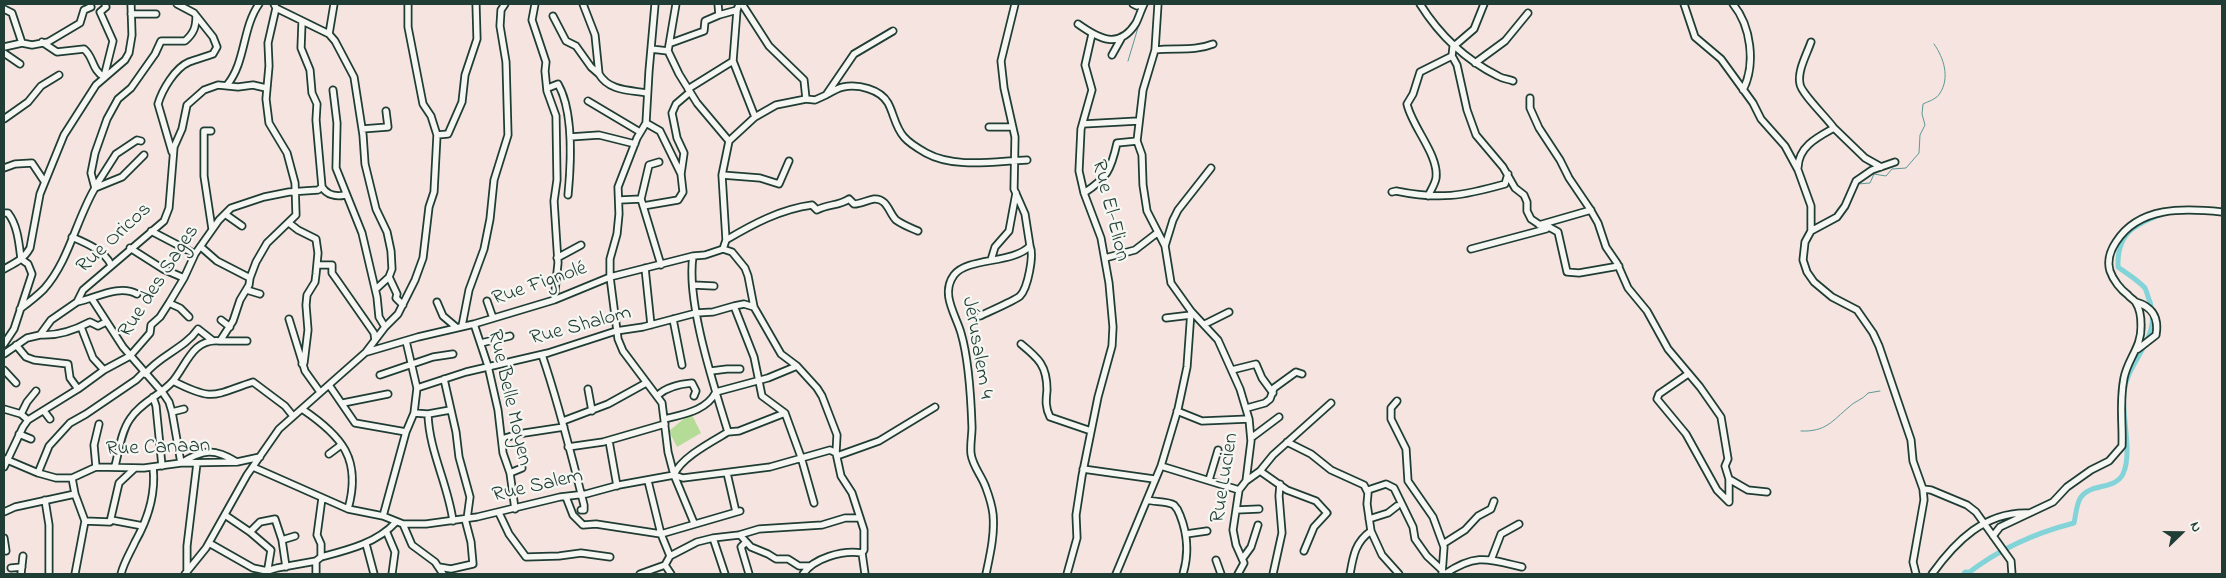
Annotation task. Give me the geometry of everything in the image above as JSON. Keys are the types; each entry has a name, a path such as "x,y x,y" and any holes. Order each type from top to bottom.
{"street":[{"path":"4,47 22,43 32,45 48,42 62,35 80,22 84,10 91,7 90,4 96,11 100,12 113,41 104,77"},
{"path":"100,12 106,7 106,4"},
{"path":"4,269 21,260 30,248 44,180 64,135 88,97 104,77 125,60 129,53 132,35 131,4"},
{"path":"174,157 158,104 161,96 180,69 189,62 213,54 216,49 213,37 196,16 177,4"},
{"path":"227,85 234,77 250,18 259,4"},
{"path":"329,34 334,4"},
{"path":"186,574 208,543 254,467 280,429 366,352 385,327 398,314 415,280 423,258 429,207 434,192 437,135 431,116 423,104 408,27 408,4"},
{"path":"437,135 448,134 462,102 465,75 477,39 476,4"},
{"path":"437,302 443,316 459,326 486,242 494,180 508,135 506,62 500,26 501,10 505,4"},
{"path":"535,4 532,20 546,62 547,91 556,116 557,180 554,202 557,258 554,300"},
{"path":"583,4 595,34 599,74"},
{"path":"655,4 646,123 640,132 618,187 620,200 617,234 610,259 610,277 618,328 616,331 623,352 646,383 658,395 662,403 668,452 674,475 694,523"},
{"path":"668,50 671,43 676,4"},
{"path":"718,4 719,14"},
{"path":"755,118 733,61 737,10 741,4 769,46 804,80 806,99"},
{"path":"980,316 1020,296 1026,285 1032,251 1025,214 1014,189 1013,160 1015,137 1004,88 1002,60 1016,4"},
{"path":"1133,4 1137,6 1143,4"},
{"path":"1112,55 1122,37 1136,22 1143,4"},
{"path":"1158,4 1155,50 1142,90 1137,141 1142,154 1144,198 1147,211 1157,233 1166,246"},
{"path":"1420,4 1453,47 1500,78 1513,81"},
{"path":"1484,4 1474,29 1453,47 1452,56 1457,64 1467,110 1476,135 1508,174 1515,188 1524,195 1527,202 1527,211 1531,219 1546,229"},
{"path":"1684,4 1695,37 1721,59 1762,118 1785,146 1798,170 1811,206 1812,231"},
{"path":"1732,4 1743,19 1750,45 1747,81 1743,90"},
{"path":"220,341 230,327 240,300 247,290 250,278 267,244 296,215 296,193 287,154 269,123 266,88 269,66 268,43 275,6 302,22 329,34 335,41 354,78 368,176 376,209 389,241 392,260 389,277 397,294 396,298 404,303 403,305"},
{"path":"4,8 12,13 22,43"},
{"path":"671,43 704,31 705,21 719,14 737,10"},
{"path":"1475,63 1505,41 1528,13"},
{"path":"131,14 156,14"},
{"path":"95,188 91,173 95,153 107,119 118,98 128,92 161,41 185,41 192,35 196,28 196,16"},
{"path":"553,16 566,40 576,46 591,67 611,87 647,93"},
{"path":"302,22 301,48 310,70 312,93 317,104 316,127 322,187 332,195 345,195"},
{"path":"1078,24 1092,34 1108,40 1122,37"},
{"path":"826,95 859,48 892,31"},
{"name":"Rue El-Elion","path":"1067,574 1077,538 1076,515 1083,470 1098,397 1112,346 1113,327 1101,238 1084,193 1079,171 1079,144 1092,90 1085,64 1092,34"},
{"path":"42,42 58,52 84,49 88,52 96,72 104,77"},
{"path":"1811,42 1800,75 1800,85 1804,93 1825,114 1834,128 1866,158 1881,167"},
{"path":"1155,50 1172,48 1193,50 1213,44"},
{"path":"651,49 668,50"},
{"path":"668,50 689,90 729,142"},
{"path":"4,53 20,64"},
{"path":"1428,196 1436,180 1434,163 1411,118 1407,104 1413,94 1420,72 1452,56"},
{"path":"642,206 678,200 683,192 681,174 684,153 677,138 672,113 676,104 689,90 733,61"},
{"path":"4,119 28,102 41,86 59,76"},
{"path":"548,88 556,83 562,90 570,137 568,196"},
{"name":"Rue Oricos","path":"4,354 27,338 40,335 54,318 77,302 84,290 130,248 164,221 169,208 174,147 182,129 187,105 204,90 227,85 238,87 253,85 266,88"},
{"path":"865,574 862,553 864,550 865,534 852,493 841,476 837,454 837,435 822,396 797,366 781,354 754,307 745,268 732,252 723,248 726,240 722,175 729,142 755,118 776,104 806,99 815,100 843,87 859,86 874,90 887,102 904,138 926,153 960,161 998,162 1027,160"},
{"path":"333,90 337,123 336,168 345,195 362,233 376,289 379,317 385,327"},
{"path":"1530,98 1531,112 1539,128 1592,210 1606,248 1619,266 1628,288 1647,311 1668,349 1688,374 1721,417 1728,459 1725,466 1729,479 1729,502 1717,490 1686,434 1657,399 1657,396 1688,374"},
{"path":"588,101 640,132"},
{"path":"362,130 388,127 386,111"},
{"path":"1083,124 1138,121"},
{"path":"646,123 660,131 681,174"},
{"path":"989,127 1012,128"},
{"path":"1798,170 1799,156 1813,140 1834,128"},
{"path":"211,131 204,131 203,166 212,230"},
{"path":"570,137 599,135 635,144"},
{"path":"20,309 44,288 57,270 95,188 116,154 137,140 142,140"},
{"path":"1084,193 1104,179 1108,173 1117,143 1137,141"},
{"path":"95,188 122,177 144,155"},
{"path":"722,175 760,178 779,184 789,161"},
{"path":"659,162 648,165 641,199 661,265"},
{"path":"1895,162 1872,170 1856,181 1845,206 1837,217 1812,231 1805,242 1803,260 1806,272 1814,282 1832,297 1857,310 1873,333 1896,393 1911,440 1913,461 1923,489 1924,500 1913,562 1916,574"},
{"path":"4,168 15,164 32,163 44,180"},
{"path":"1166,246 1178,210 1212,168"},
{"path":"1392,192 1428,196 1453,196 1505,184 1508,174"},
{"name":"Rue des Sages","path":"4,467 7,464 5,458 28,420 78,389 104,370 130,356 150,332 150,325 160,317 169,303 184,278 194,254 225,214 235,206 264,197 289,192 318,190 322,187"},
{"path":"991,260 995,247 1009,231 1016,194"},
{"path":"620,200 641,199"},
{"path":"726,240 764,220 790,210 812,205 817,210 842,203 849,199 854,204 876,199 882,201 887,204 895,218 904,225 918,230"},
{"path":"1538,225 1592,210"},
{"path":"2136,351 2156,335 2158,324 2156,316 2146,305 2136,302 2122,290 2111,273 2110,253 2121,234 2142,218 2163,211 2199,210 2222,212"},
{"path":"4,213 8,213 15,226 21,260"},
{"path":"225,214 242,226"},
{"path":"290,223 298,230 316,239 318,253 315,282 307,295 308,342 304,363 302,364"},
{"path":"1471,249 1549,227 1558,232 1567,272 1579,273 1619,266"},
{"path":"151,231 194,254"},
{"path":"1105,258 1134,250 1157,233"},
{"path":"72,237 93,247 111,266"},
{"path":"557,258 581,245"},
{"name":"Jérusalem 4","path":"986,574 993,530 993,513 986,487 978,476 971,454 972,428 966,362 961,332 951,310 949,292 954,275 963,268 1018,255 1030,246"},
{"name":"Rue Lucien","path":"1166,246 1171,283 1191,313 1205,324 1218,340 1247,408 1251,438 1246,481 1239,490 1233,530 1236,545 1243,558"},
{"path":"201,247 217,261 250,278"},
{"path":"130,248 164,269 184,278"},
{"name":"Rue Fignolé","path":"366,352 459,326 474,324 554,300 610,277 693,256 705,255 723,248"},
{"path":"693,256 691,269 696,313 728,432"},
{"path":"4,344 14,329 32,274 28,264 21,260"},
{"path":"317,264 332,266 332,273 336,280 374,333 376,340"},
{"path":"646,268 651,325"},
{"path":"376,289 389,277"},
{"path":"693,285 714,286"},
{"path":"77,302 118,290 131,290 137,294"},
{"path":"247,290 260,294"},
{"path":"92,299 111,332 144,373 162,391 172,412 181,463 204,451 216,451 237,462"},
{"path":"487,301 493,318"},
{"path":"1993,536 2000,527 2034,513 2053,502 2060,492 2075,481 2109,461 2122,446 2120,404 2126,372 2136,351 2141,334 2139,311 2136,302"},
{"path":"169,303 180,308 189,317"},
{"name":"Rue Shalom","path":"417,388 488,366 542,355 616,331 622,332 696,313 713,312 744,304 754,307"},
{"path":"734,306 754,357 762,396 785,413 801,457 814,503"},
{"path":"1205,324 1229,312"},
{"path":"1116,574 1161,466 1177,411 1187,367 1191,313 1166,318"},
{"path":"289,319 302,364 308,378 320,392"},
{"path":"673,319 682,365"},
{"path":"222,320 230,327"},
{"path":"40,335 48,336 81,327 90,322 98,326 106,322"},
{"name":"Rue Belle Moyen","path":"474,324 488,366 501,424 503,453 510,473 515,509"},
{"path":"81,327 93,358 104,370"},
{"path":"38,473 49,446 70,422 86,414 136,380 156,363 192,338 198,329 212,340 247,341"},
{"path":"481,343 510,336"},
{"path":"115,466 122,435 129,420 173,381 186,360 203,344 212,340"},
{"path":"383,516 406,432 414,413 417,388 406,341"},
{"path":"1021,344 1036,356 1041,364 1047,388 1046,409 1050,416 1091,431"},
{"path":"16,345 26,357 34,360 68,364 70,378 78,389"},
{"path":"380,375 433,357 453,354"},
{"path":"542,355 564,424 568,447 581,494 584,510 581,510"},
{"path":"1232,370 1256,364 1262,378 1273,393"},
{"path":"568,447 609,440 695,411 711,402 716,392 758,381 797,366"},
{"path":"711,371 740,369"},
{"path":"4,370 16,383"},
{"path":"1247,408 1265,403 1270,399 1274,388 1296,372 1302,374"},
{"path":"403,524 412,545 440,567 451,569 473,564 466,519 470,496 459,457 456,432 444,379"},
{"path":"173,381 193,390 212,395 253,382 285,406 293,416"},
{"path":"502,439 564,424 592,412 646,383"},
{"path":"658,395 664,390 692,383 696,391 694,396"},
{"path":"329,384 355,423 406,432"},
{"path":"588,389 592,412"},
{"path":"21,414 27,402 36,391"},
{"path":"342,403 388,394"},
{"path":"153,397 156,406 162,466"},
{"path":"1397,400 1390,414 1395,430 1402,437 1406,450 1408,481 1433,517 1443,544 1443,573"},
{"path":"1246,481 1260,471 1287,442 1331,404"},
{"name":"Rue Salem","path":"254,467 348,509 383,516 403,524 453,521 674,475 683,478 770,467 830,450 837,454 879,441 935,408"},
{"path":"4,409 21,414 28,420"},
{"path":"172,412 184,409"},
{"path":"302,409 335,436 353,466 352,496 348,509"},
{"path":"414,413 428,414 450,410"},
{"path":"44,411 50,420"},
{"path":"1177,411 1202,421 1249,418"},
{"path":"674,475 676,470 694,453 728,432 739,431 785,413"},
{"path":"428,414 430,438 453,521"},
{"path":"1251,438 1279,417"},
{"path":"96,467 94,445 99,424"},
{"path":"19,434 32,439"},
{"path":"609,440 617,486"},
{"path":"1287,442 1316,457 1331,470 1361,482 1368,490 1367,504 1370,531 1382,554 1399,574"},
{"path":"329,454 341,445"},
{"path":"1209,480 1218,450"},
{"path":"5,458 38,473 56,478 72,478 74,494 85,521 76,574"},
{"name":"Rue Canaan","path":"72,478 96,467 135,468 198,462 237,462 260,458"},
{"path":"186,574 187,546 198,462"},
{"path":"1161,466 1239,490"},
{"path":"121,574 128,554 143,526 155,489 153,467"},
{"path":"111,520 119,483 135,468"},
{"path":"510,473 522,468"},
{"path":"1083,470 1154,479"},
{"path":"1260,471 1287,490 1316,501 1327,513 1314,527 1304,551"},
{"path":"566,497 573,515 584,525 596,524 661,534 694,523 738,512 727,473"},
{"path":"1729,479 1748,490 1767,492"},
{"path":"648,481 661,534 670,556"},
{"path":"1273,574 1282,533 1280,484"},
{"path":"1368,490 1386,484 1394,488 1413,527 1415,539 1426,556 1443,573"},
{"path":"1923,489 1931,490 1967,505 1984,522 2011,562 2012,574"},
{"path":"4,512 15,507 74,494"},
{"path":"316,574 321,544 317,535 322,498"},
{"path":"44,500 50,525 49,574"},
{"path":"1146,500 1176,506 1186,534 1187,557 1182,574"},
{"path":"1443,544 1465,530 1478,516 1491,509 1494,501"},
{"path":"1369,519 1388,513 1397,506"},
{"path":"1236,510 1258,509"},
{"path":"498,513 509,534 526,557 581,553 610,557"},
{"path":"1932,574 1956,542 1984,522 2012,514 2034,513"},
{"path":"225,515 250,532 271,550 267,573"},
{"path":"640,574 665,565 670,556 697,542 759,530 798,528 807,525 822,525 845,518 859,518"},
{"path":"250,532 260,522 275,519 282,540 286,567"},
{"path":"85,521 110,522 111,520 143,526"},
{"path":"208,543 253,568 267,573 366,544 387,533 396,522"},
{"path":"1491,560 1501,534 1519,524"},
{"path":"1238,574 1244,563 1243,558 1251,547 1258,525"},
{"path":"1186,534 1207,531"},
{"path":"1350,574 1357,545 1362,537 1370,531"},
{"path":"387,533 395,552 392,574"},
{"path":"740,534 751,547 768,554 776,560 788,559 799,566 810,566 837,554 862,553"},
{"path":"282,540 295,536"},
{"path":"4,538 6,551"},
{"path":"713,538 725,574"},
{"path":"746,542 742,547 749,574"},
{"path":"366,544 374,574"},
{"path":"21,574 23,556"},
{"path":"1216,560 1221,574"},
{"path":"1443,573 1475,560 1491,560 1522,567"},
{"path":"665,565 671,574"},
{"path":"803,574 810,566"},
{"path":"11,568 22,567"},
{"path":"440,567 443,574"}],"green space":[{"path":"691,413 701,433 677,447 669,431"}],"waterway":[{"path":"1128,61 1140,21"},
{"path":"1858,184 1870,183 1874,174 1886,176 1892,169 1906,168 1919,153 1920,135 1925,125 1922,114 1923,104 1939,95 1945,81 1945,68 1941,55 1934,44"},
{"path":"1967,574 1992,557 2018,543 2074,523 2081,497 2091,490 2109,485 2123,474 2127,455 2124,391 2127,379 2148,337 2153,315 2145,288 2118,267 2118,255 2120,246 2129,232 2135,227 2162,214"},
{"path":"1801,431 1823,428 1868,393 1880,391"}]}
